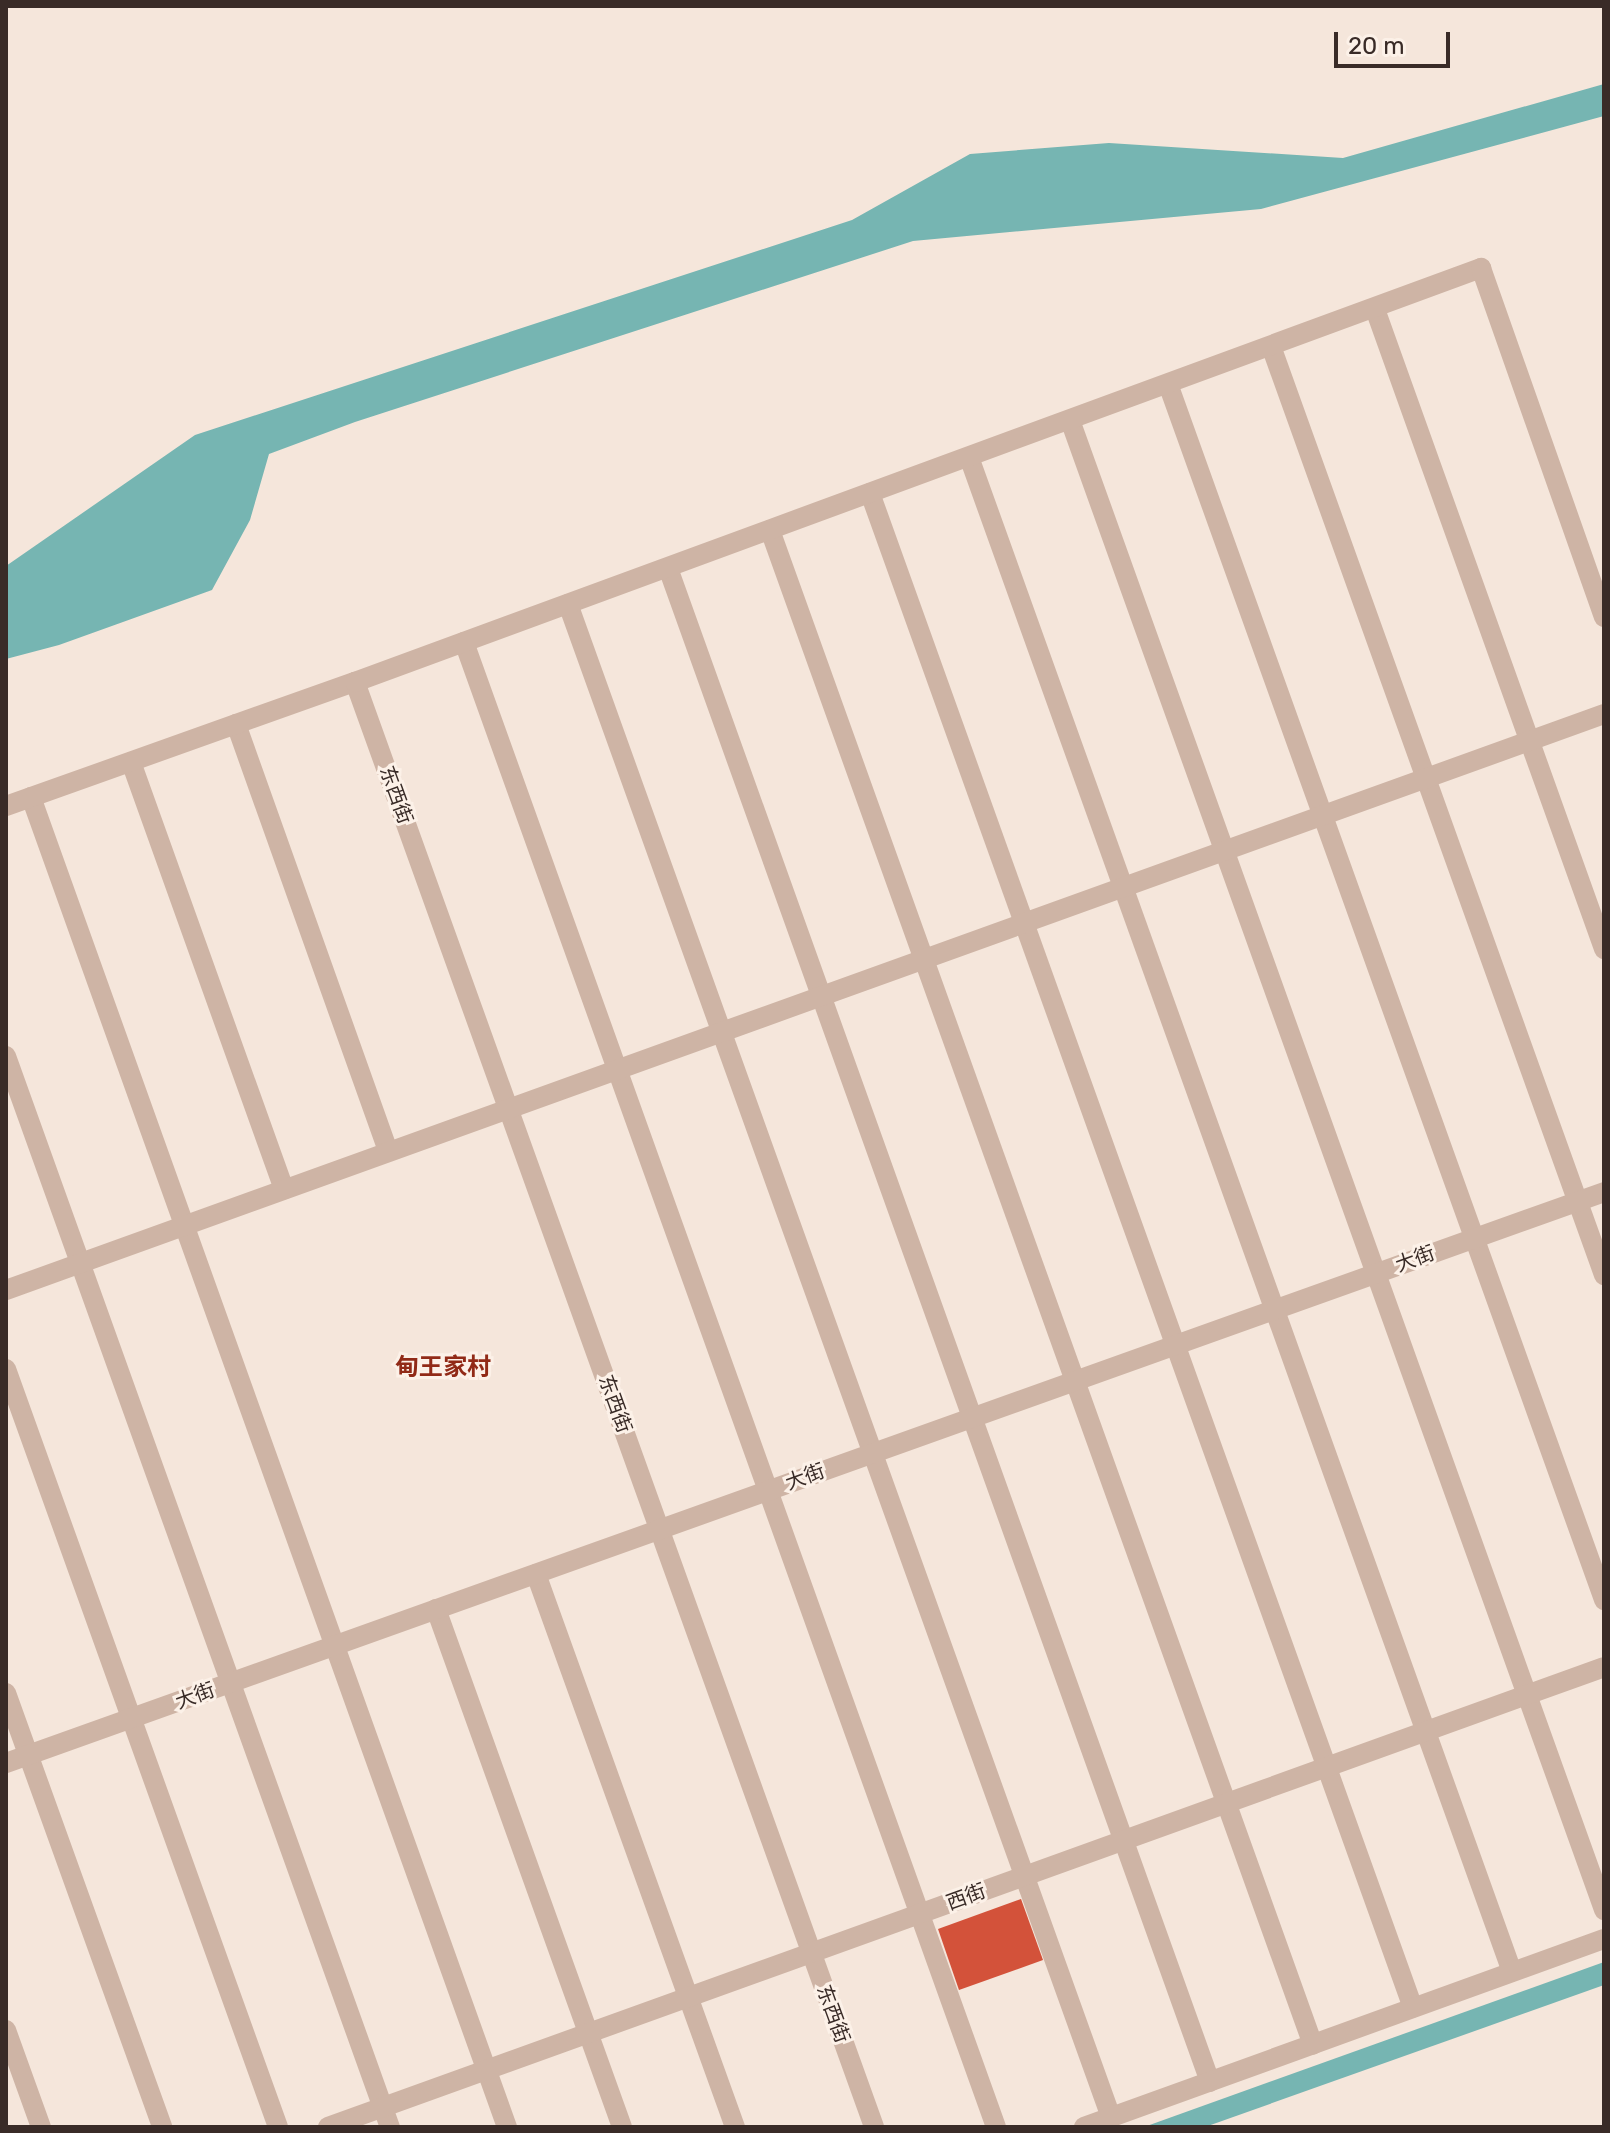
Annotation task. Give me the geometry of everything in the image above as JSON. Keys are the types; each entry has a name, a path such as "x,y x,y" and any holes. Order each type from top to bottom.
{"street":[{"path":"6,806 668,568 1481,268 1604,617"},
{"path":"1375,309 1604,949"},
{"path":"1271,346 1604,1275"},
{"path":"1168,384 1604,1600"},
{"path":"1070,420 1604,1910"},
{"path":"969,457 1512,1972"},
{"path":"870,493 1413,2008"},
{"path":"770,530 1313,2045"},
{"path":"668,568 1210,2082"},
{"path":"568,604 1111,2117"},
{"path":"464,642 996,2127"},
{"name":"东西街","path":"355,682 874,2127"},
{"path":"6,1290 1604,714"},
{"path":"236,724 388,1151"},
{"path":"131,762 284,1189"},
{"path":"31,797 507,2127"},
{"path":"6,1056 390,2127"},
{"name":"大街","path":"6,1763 1604,1192"},
{"path":"6,1369 278,2127"},
{"path":"536,1574 735,2127"},
{"path":"436,1609 622,2127"},
{"name":"西街","path":"328,2127 1604,1667"},
{"path":"6,1693 162,2127"},
{"path":"1084,2127 1604,1939"},
{"path":"6,2030 41,2127"}],"water":[{"path":"1604,84 1604,116 1261,209 913,241 355,422 269,454 250,520 212,590 59,645 6,659 6,566 195,435 852,220 970,154 1109,143 1343,158"},
{"path":"1604,1962 1604,1985 1205,2127 1144,2127"}],"building":[{"path":"1021,1899 1043,1960 959,1990 938,1929"}],"district":[{"name":"甸王家村","path":"443,1368"}]}
